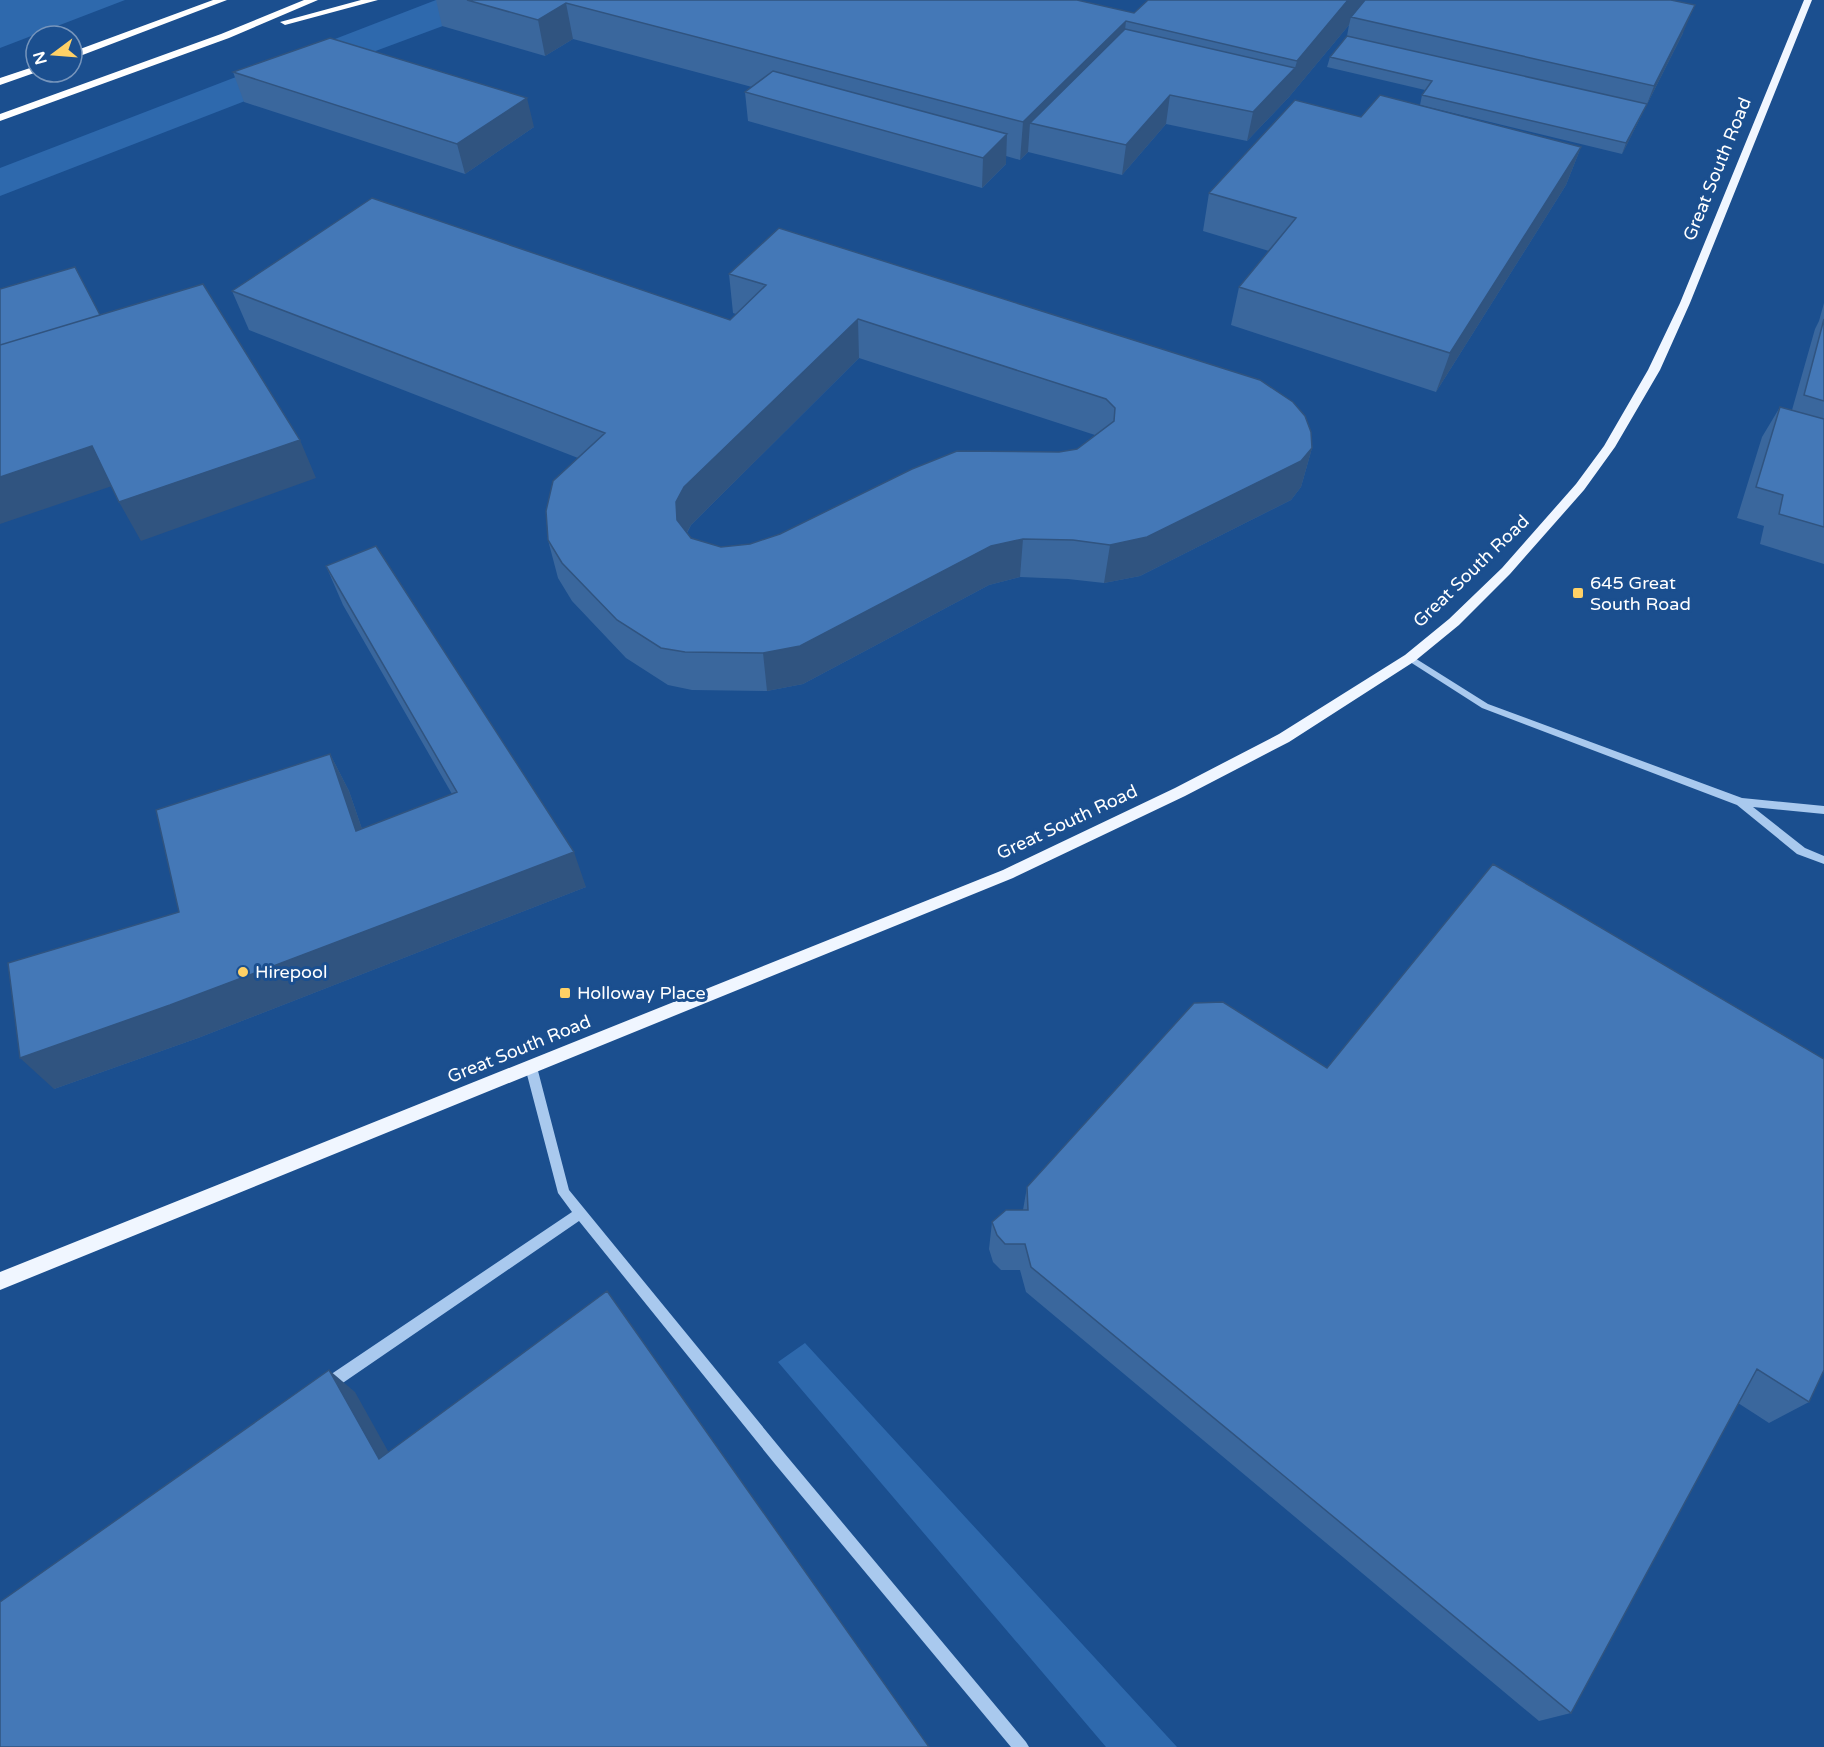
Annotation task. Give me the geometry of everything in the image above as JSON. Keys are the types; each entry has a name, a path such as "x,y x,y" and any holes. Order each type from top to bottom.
{"highway":[{"path":"84,52 222,0"},
{"path":"0,118 225,36 313,0"},
{"path":"225,36 373,0"},
{"path":"0,82 24,73"}],"main road":[{"name":"Great South Road","path":"0,1281 1008,874 1180,792 1284,738 1410,658 1454,622 1506,571 1580,487 1609,447 1654,370 1686,303 1808,0"}],"lane":[{"path":"1410,658 1485,706 1741,802 1824,810"},
{"path":"1741,802 1801,851 1824,860"},
{"path":"531,1067 564,1193 780,1459 1022,1747"},
{"path":"315,1393 581,1213"}],"shaded area":[{"path":"0,0 125,0 62,24 24,24 24,39 0,48"},
{"path":"436,0 513,0 0,196 0,168"},
{"path":"805,1343 1177,1747 1106,1747 778,1362"}],"building":[{"path":"467,0 1077,0 1134,13 1148,0 1348,0 1297,61 1126,21 1023,122 566,3 538,20"},
{"path":"1365,0 1671,0 1695,5 1654,86 1351,17"},
{"path":"1125,29 1295,68 1253,112 1170,95 1126,145 1030,123"},
{"path":"1347,36 1647,104 1626,143 1422,95 1432,81 1330,57"},
{"path":"330,38 527,98 457,144 233,72"},
{"path":"773,71 1007,134 983,158 745,92"},
{"path":"1380,95 1581,147 1450,353 1239,287 1296,218 1209,193 1295,100 1361,117"},
{"path":"372,198 730,320 766,285 729,274 779,228 1260,380 1293,402 1305,416 1311,432 1312,448 1301,461 1147,537 1110,545 1073,540 1023,539 991,546 800,646 763,653 685,652 661,648 617,620 562,563 548,540 546,511 553,481 605,433 232,291","holes":["858,319 1106,399 1115,408 1114,421 1077,449 1059,452 957,451 912,469 780,534 750,544 721,547 691,538 677,520 676,502 684,487"]},
{"path":"75,267 100,315 0,345 0,289"},
{"path":"203,284 300,440 119,502 92,446 0,477 0,345"},
{"path":"1824,319 1824,401 1804,395"},
{"path":"1780,407 1824,419 1824,527 1779,514 1783,495 1756,487"},
{"path":"376,546 574,852 170,1005 20,1058 8,963 179,912 156,810 330,754 356,831 457,792 326,566"},
{"path":"1493,864 1824,1059 1824,1370 1809,1402 1757,1369 1571,1713 1031,1267 1025,1244 1005,1244 997,1235 992,1222 1006,1210 1028,1210 1027,1187 1194,1003 1223,1002 1327,1068"},
{"path":"607,1291 929,1747 0,1747 0,1602 329,1370 379,1459"}],"place":[{"name":"645 Great South Road","path":"1578,593"},
{"name":"Hirepool","path":"243,972"},
{"name":"Holloway Place","path":"565,993"}]}
